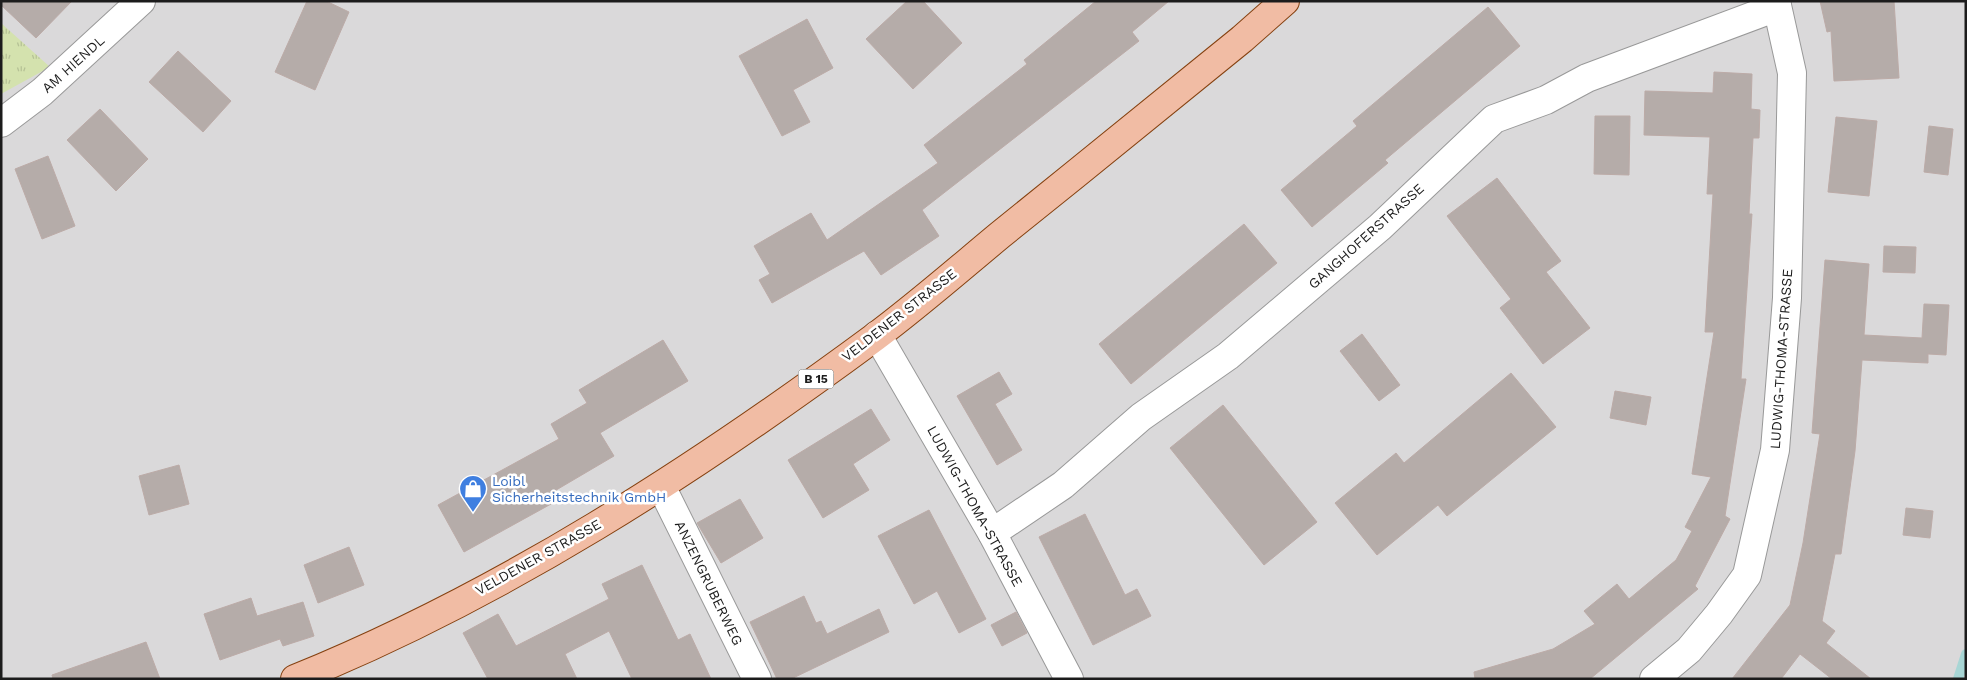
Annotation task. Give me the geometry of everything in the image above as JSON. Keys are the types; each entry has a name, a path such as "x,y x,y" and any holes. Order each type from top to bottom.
{"main road":[{"name":"VELDENER STRASSE","path":"296,679 377,644 553,551 661,486 724,445 877,335 1235,45 1285,1"}],"street":[{"name":"AM HIENDL","path":"1,123 42,92 142,1"},
{"name":"LUDWIG-THOMA-STRASSE","path":"1654,679 1689,650 1719,614 1747,575 1775,450 1787,298 1792,72 1776,4"},
{"name":"GANGHOFERSTRASSE","path":"992,533 1063,485 1141,417 1228,356 1380,226 1494,119 1546,100 1586,78 1776,4"},
{"name":"LUDWIG-THOMA-STRASSE","path":"877,335 992,533 1069,679"},
{"name":"ANZENGRUBERWEG","path":"661,486 757,679"}],"shaded area":[{"path":"1,1 1966,1 1966,679 1,679"}],"green space":[{"path":"1,23 50,67 1,94"}],"building":[{"path":"1,1 72,1 36,38 1,5"},
{"path":"307,1 326,1 349,12 315,90 275,72"},
{"path":"907,1 923,1 962,43 913,89 866,39"},
{"path":"1096,1 1169,1 1132,32 1139,41 922,210 939,236 881,275 864,251 772,303 759,280 770,274 754,246 811,213 827,240 938,163 924,145 1027,64 1024,60"},
{"path":"1820,1 1894,1 1899,78 1834,81 1831,31 1827,32"},
{"path":"1488,7 1520,46 1385,160 1388,163 1312,227 1281,190 1357,126 1353,121"},
{"path":"807,19 833,68 793,90 810,122 782,136 739,56"},
{"path":"178,51 231,101 203,132 149,82"},
{"path":"1714,72 1752,74 1751,109 1760,110 1759,138 1753,138 1749,214 1752,214 1741,379 1746,379 1725,516 1730,519 1695,586 1698,589 1590,679 1475,679 1474,672 1553,649 1595,624 1584,611 1617,584 1629,599 1676,560 1692,531 1685,527 1711,477 1692,474 1714,332 1705,332 1713,194 1707,194 1710,137 1644,135 1645,91 1713,93"},
{"path":"100,109 148,159 116,191 67,140"},
{"path":"1595,116 1630,116 1629,175 1594,174"},
{"path":"1836,117 1877,121 1869,196 1828,192"},
{"path":"1929,126 1953,129 1948,175 1924,172"},
{"path":"48,156 75,226 42,239 15,169"},
{"path":"1497,178 1561,261 1546,272 1590,328 1543,364 1500,308 1511,299 1447,216"},
{"path":"1244,224 1277,263 1131,384 1099,344"},
{"path":"1884,246 1916,247 1915,273 1883,272"},
{"path":"1825,260 1869,264 1864,335 1922,338 1924,304 1949,305 1946,355 1928,354 1928,363 1862,360 1855,451 1841,554 1835,554 1822,621 1835,631 1826,643 1871,679 1832,679 1800,654 1781,679 1732,679 1790,605 1803,543 1820,434 1812,433"},
{"path":"1362,334 1400,385 1379,401 1340,351"},
{"path":"663,340 688,381 600,433 614,456 546,496 551,504 464,552 438,505 559,439 551,424 587,403 579,390"},
{"path":"999,372 1012,394 995,404 1022,450 997,465 957,396"},
{"path":"1511,373 1556,427 1447,516 1438,505 1377,555 1335,503 1396,453 1404,463"},
{"path":"1615,391 1651,397 1646,425 1610,418"},
{"path":"1223,405 1317,522 1264,565 1170,448"},
{"path":"871,409 890,440 853,464 869,490 823,518 788,460"},
{"path":"179,465 189,504 149,515 139,476"},
{"path":"740,499 763,538 721,563 697,523"},
{"path":"1906,508 1933,511 1930,538 1903,535"},
{"path":"929,510 986,619 959,633 937,591 914,604 878,536"},
{"path":"1085,514 1125,595 1137,589 1151,616 1093,645 1039,537"},
{"path":"349,547 364,585 318,603 304,565"},
{"path":"642,565 678,640 690,634 711,679 632,679 609,631 565,654 577,679 488,679 463,633 498,614 516,646 609,599 602,584"},
{"path":"804,596 816,623 821,621 827,634 879,609 889,632 791,679 777,679 750,622"},
{"path":"251,598 257,616 303,602 314,636 283,646 280,639 220,660 204,614"},
{"path":"1016,612 1027,633 1002,646 991,625"},
{"path":"146,642 160,679 53,679 52,675"}],"waterway":[{"path":"1958,679 1966,654"}],"place":[{"name":"Loibl Sicherheitstechnik GmbH","path":"473,513"}]}
